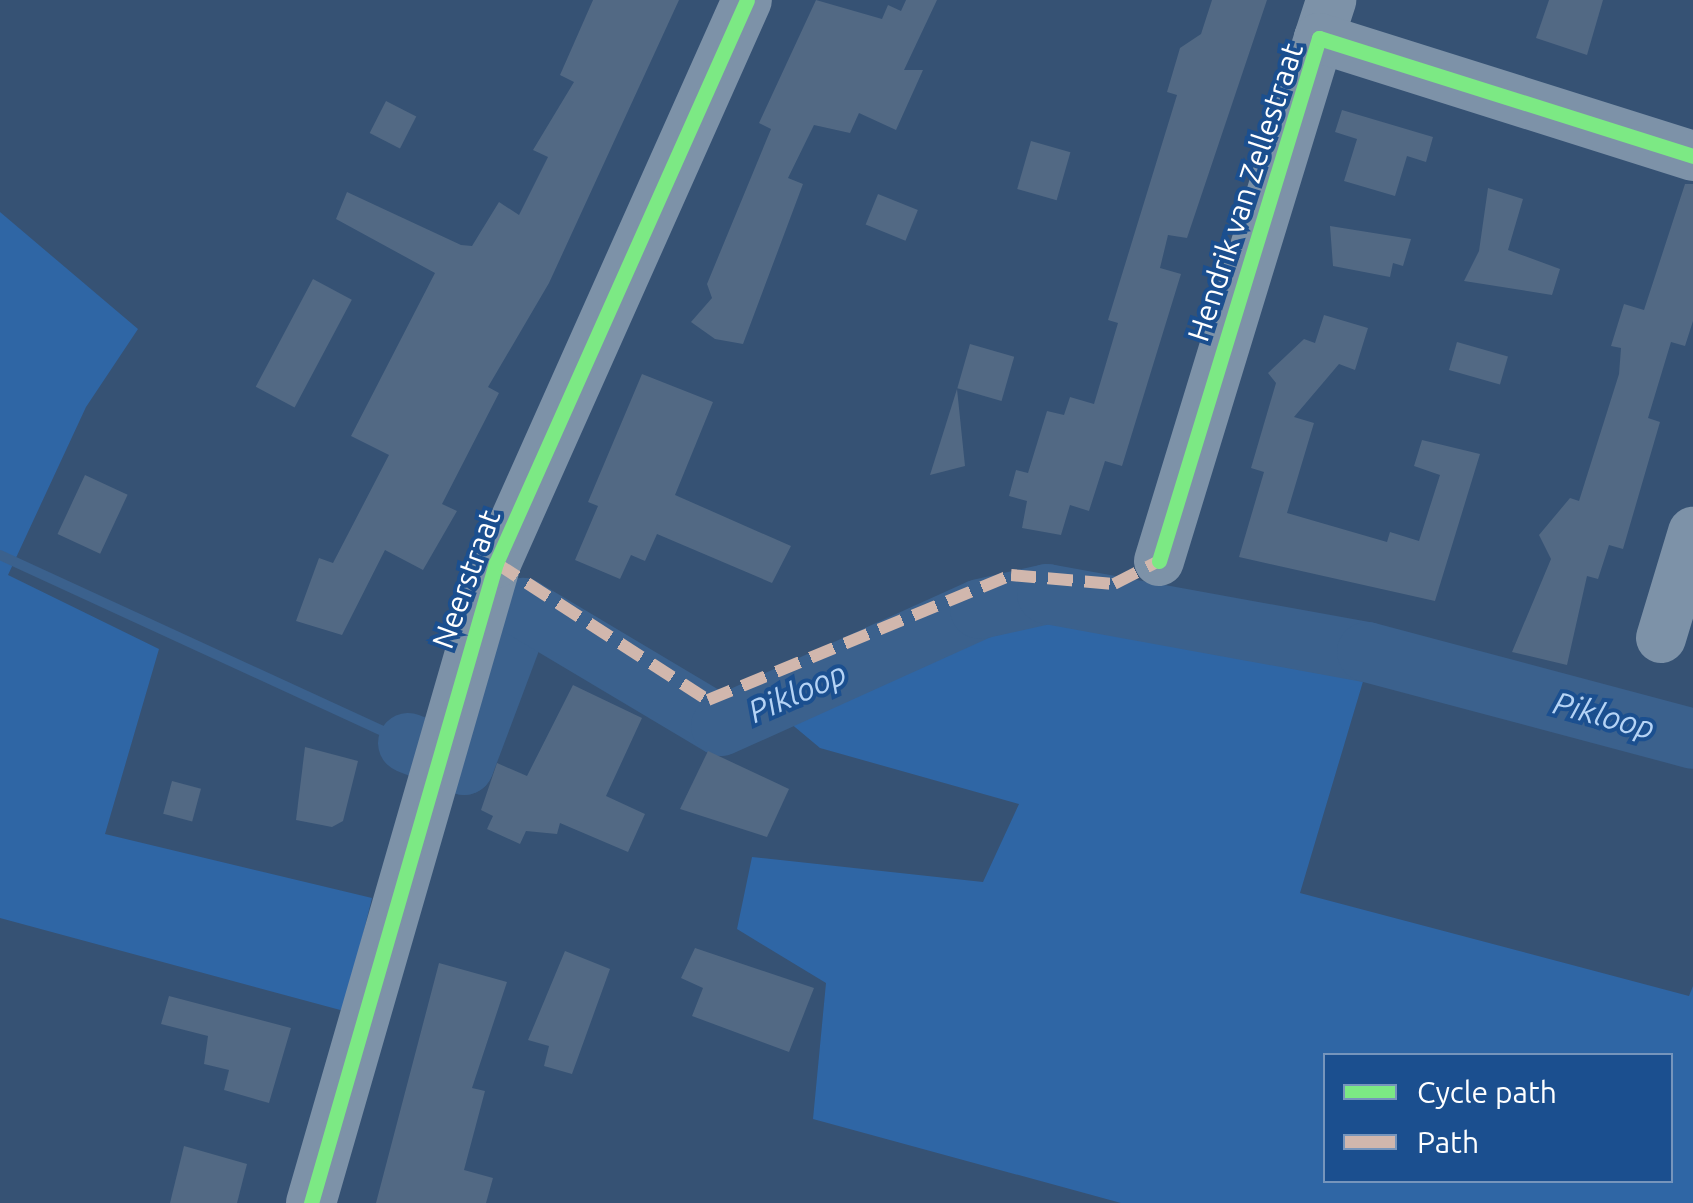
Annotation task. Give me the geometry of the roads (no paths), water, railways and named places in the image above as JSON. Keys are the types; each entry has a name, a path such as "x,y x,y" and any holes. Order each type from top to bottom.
{"street":[{"name":"Neerstraat","path":"312,1203 436,752 496,564 747,0"},
{"name":"Hendrik van Zellestraat","path":"1159,561 1325,19 1693,156"},
{"path":"1661,638 1693,532"}],"waterway":[{"name":"Pikloop","path":"0,555 408,743"},
{"name":"Pikloop","path":"408,743 464,765 523,608 721,726 980,609 1047,594 1367,652 1693,739"}]}
